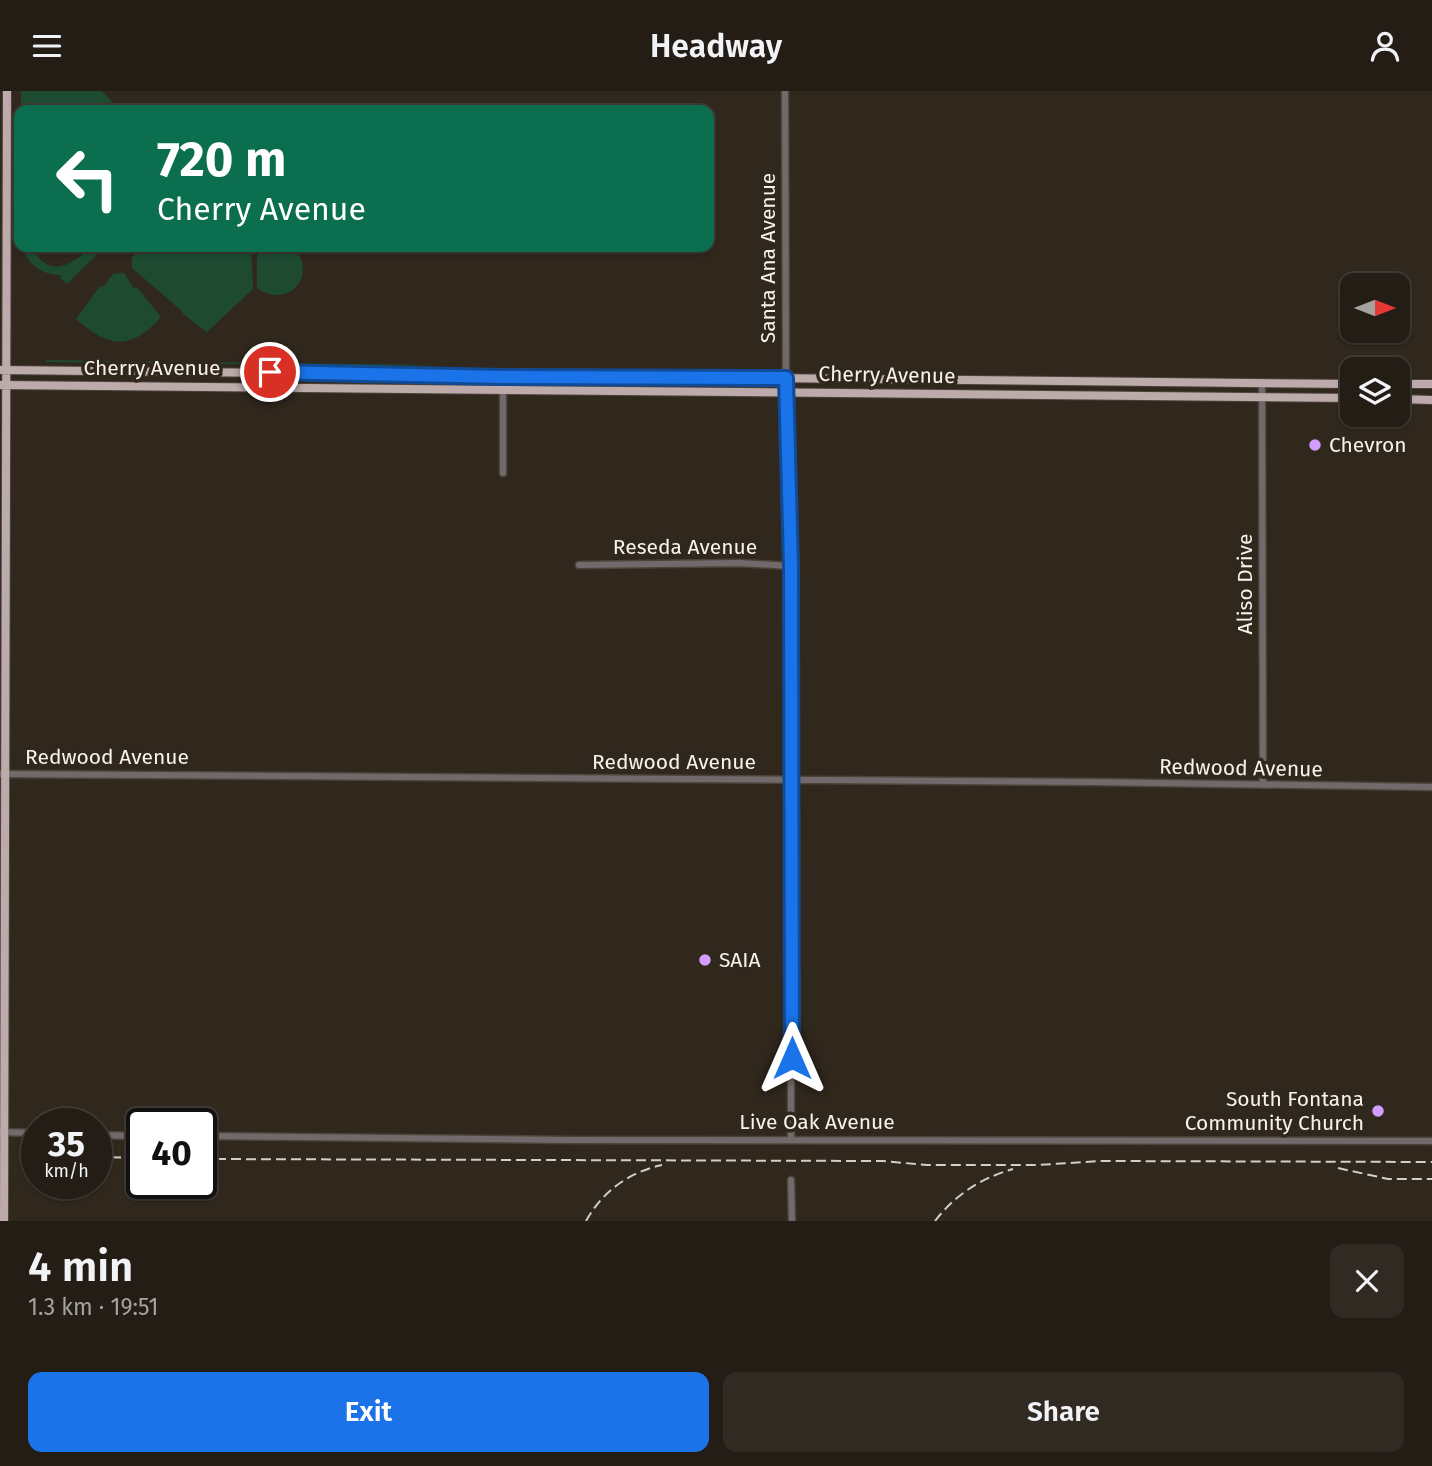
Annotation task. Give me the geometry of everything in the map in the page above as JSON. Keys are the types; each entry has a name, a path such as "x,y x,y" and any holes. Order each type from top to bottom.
{"main road":[{"path":"4,1221 3,370 7,91"},
{"name":"Cherry Avenue","path":"3,370 1340,384"},
{"path":"1410,384 1432,384"},
{"name":"Cherry Avenue","path":"3,385 1340,398"},
{"path":"1410,399 1432,400"}],"street":[{"name":"Santa Ana Avenue","path":"785,91 786,378 791,566 791,1139"},
{"path":"503,377 503,473"},
{"name":"Aliso Drive","path":"1262,383 1263,785"},
{"name":"Reseda Avenue","path":"579,565 739,563 791,566"},
{"name":"Redwood Avenue","path":"2,774 1432,787"},
{"path":"604,779 604,790"},
{"path":"2,1132 21,1133"},
{"name":"Live Oak Avenue","path":"217,1136 1231,1142 1432,1140"},
{"path":"792,1180 792,1221"}],"green space":[{"path":"21,91 102,91 112,101 108,105 21,105"},
{"path":"24,252 35,252 45,263 60,266 76,260 85,252 100,252 67,284 60,278 61,275 37,268"},
{"path":"138,252 251,252 253,289 207,332 132,268 132,257"},
{"path":"260,252 297,252 302,261 301,280 288,293 278,295 268,294 257,288 257,255"},
{"path":"124,273 161,317 139,336 119,342 98,335 76,319 100,286 103,287 113,274"},
{"path":"46,360 442,365 46,362"}],"railway":[{"path":"112,1157 126,1158"},
{"path":"217,1159 882,1161 927,1165 1037,1165 1101,1161 1432,1162"},
{"path":"586,1221 608,1192 628,1178 662,1165"},
{"path":"1338,1168 1388,1179 1432,1179"},
{"path":"935,1221 951,1203 970,1189 990,1177 1013,1169"}],"place":[{"name":"Chevron","path":"1315,445"},
{"name":"SAIA","path":"705,960"},
{"name":"South Fontana Community Church","path":"1378,1111"}],"route":[{"path":"270,372 503,377 786,378 791,566 792,1058"}]}
